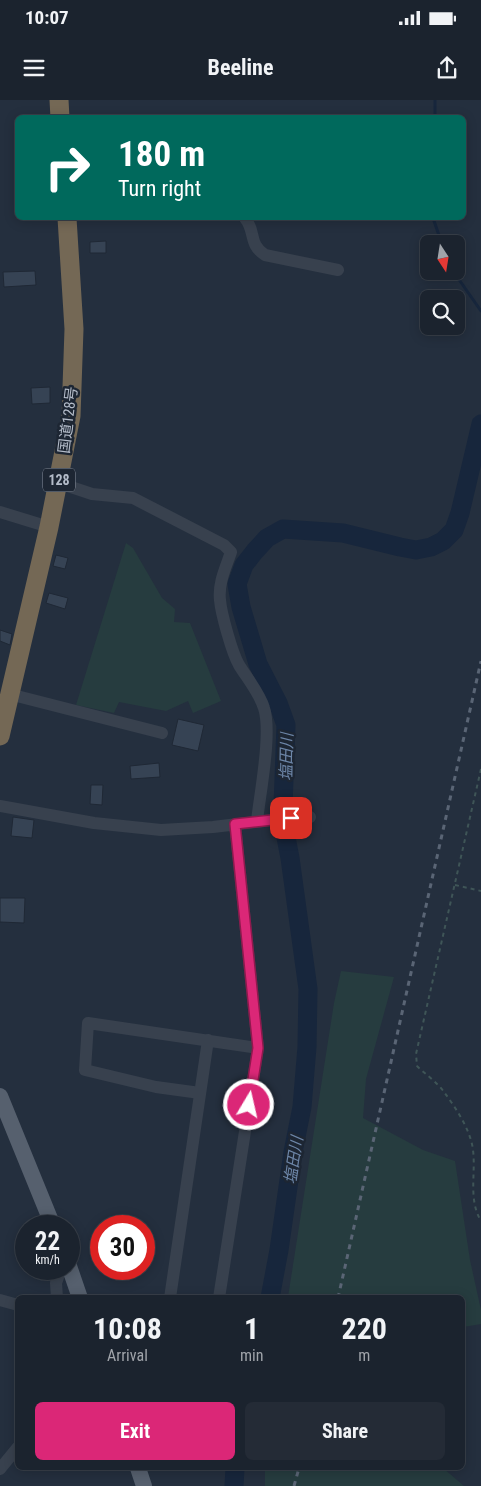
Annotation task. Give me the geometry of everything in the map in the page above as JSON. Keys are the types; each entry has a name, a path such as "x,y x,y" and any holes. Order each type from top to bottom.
{"highway":[{"path":"59,100 60,115"},
{"name":"国道128号","path":"0,736 59,483 71,416 74,329 67,220"}],"main road":[{"path":"0,1096 49,1215"},
{"path":"74,1280 79,1295"},
{"path":"139,1470 144,1486"}],"street":[{"path":"246,220 250,225 254,244 259,252 265,255 338,270"},
{"path":"59,483 92,494 133,498 224,545 231,552 222,578 220,599 231,643 238,662 264,706 266,719 257,821"},
{"path":"0,512 49,527"},
{"path":"9,694 162,733"},
{"path":"0,806 94,823 161,830 214,827 257,821 310,817"},
{"path":"219,1295 258,1048 235,824"},
{"path":"200,1093 156,1087 85,1070 88,1022 258,1048"},
{"path":"170,1295 208,1040"},
{"path":"57,1280 57,1295"},
{"path":"0,1300 15,1304"},
{"path":"0,1469 15,1451"}],"path":[{"path":"481,769 416,1054 416,1066 444,1091 469,1135 473,1150 473,1191 476,1212 481,1221"},
{"path":"455,886 481,891"}],"green space":[{"path":"126,543 133,548 162,598 175,609 174,622 190,623 221,701 193,713 188,701 166,711 119,702 114,713 76,705"},
{"path":"341,971 394,977 366,1079 363,1118 423,1150 455,1161 470,1260 481,1310 481,1324 465,1327 465,1295 288,1295 334,1003"},
{"path":"265,1470 445,1470 464,1486 265,1486"}],"building":[{"path":"106,241 106,253 90,253 90,242"},
{"path":"35,271 36,285 4,287 3,272"},
{"path":"50,387 50,403 32,404 31,388"},
{"path":"56,555 68,558 65,569 53,566"},
{"path":"49,593 68,598 65,609 46,603"},
{"path":"0,630 12,634 10,645 0,641"},
{"path":"178,719 204,725 198,751 172,745"},
{"path":"159,763 160,777 131,779 130,766"},
{"path":"91,785 103,785 102,805 90,804"},
{"path":"13,817 34,820 32,838 11,836"},
{"path":"0,898 25,898 24,923 0,922"}],"waterway":[{"name":"塩田川","path":"435,100 435,115"},
{"name":"塩田川","path":"434,220 439,235"},
{"name":"塩田川","path":"459,280 481,311"},
{"name":"塩田川","path":"271,1295 302,1107 307,1047 308,989 284,827 286,725 278,703 258,664 241,607 237,584 244,565 255,551 267,538 283,529 343,533 416,550 431,547 443,541 454,530 460,513 481,424"},
{"name":"塩田川","path":"234,1486 235,1470"}],"railway":[{"path":"339,1295 481,661"},
{"path":"294,1486 298,1470"}],"route":[{"path":"249,1105 258,1048 235,824 291,818"}]}
